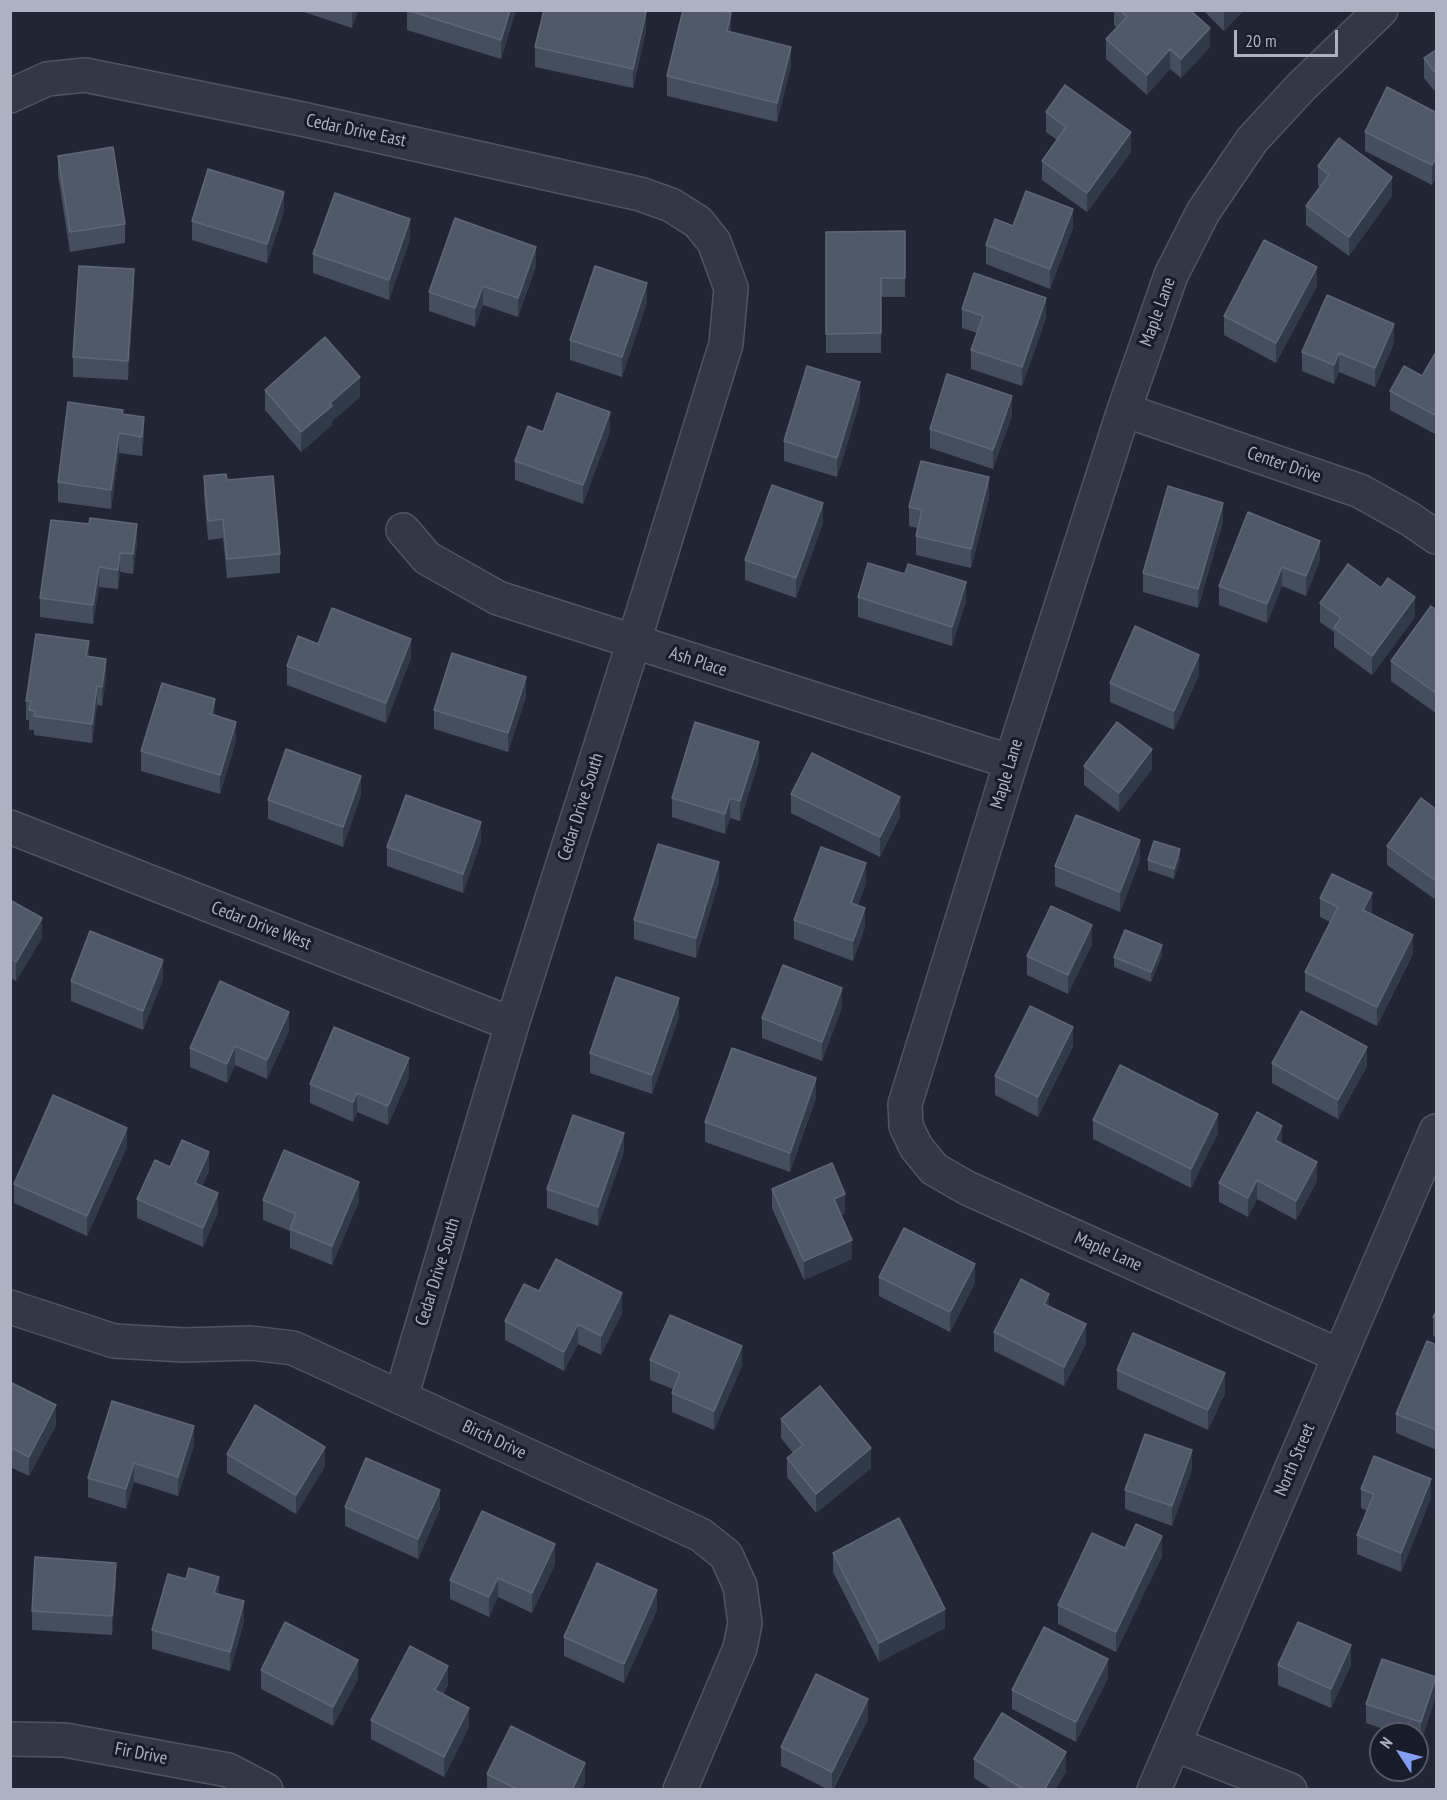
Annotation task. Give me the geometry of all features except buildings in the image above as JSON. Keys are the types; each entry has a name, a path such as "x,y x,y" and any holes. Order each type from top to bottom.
{"street":[{"name":"Maple Lane","path":"1340,1356 967,1188 934,1169 916,1148 906,1126 905,1104 1011,762 1124,410 1171,274 1203,212 1252,140 1302,86 1381,10"},
{"name":"Cedar Drive East","path":"10,96 46,79 85,75 302,119 640,194 671,205 698,222"},
{"name":"Cedar Drive South","path":"401,1397 512,1024 726,344 732,288 714,242 698,222"},
{"name":"Center Drive","path":"1124,410 1360,491 1437,537"},
{"name":"Ash Place","path":"403,530 427,558 498,598 1011,762"},
{"name":"Cedar Drive West","path":"10,827 512,1024"},
{"name":"North Street","path":"1155,1790 1437,1131"},
{"name":"Birch Drive","path":"10,1307 114,1341 184,1345 251,1343 293,1348 701,1535 726,1555 740,1586 745,1623 740,1648 680,1790"},
{"name":"Fir Drive","path":"10,1739 64,1740 266,1790"},
{"path":"1174,1744 1290,1790"}]}
